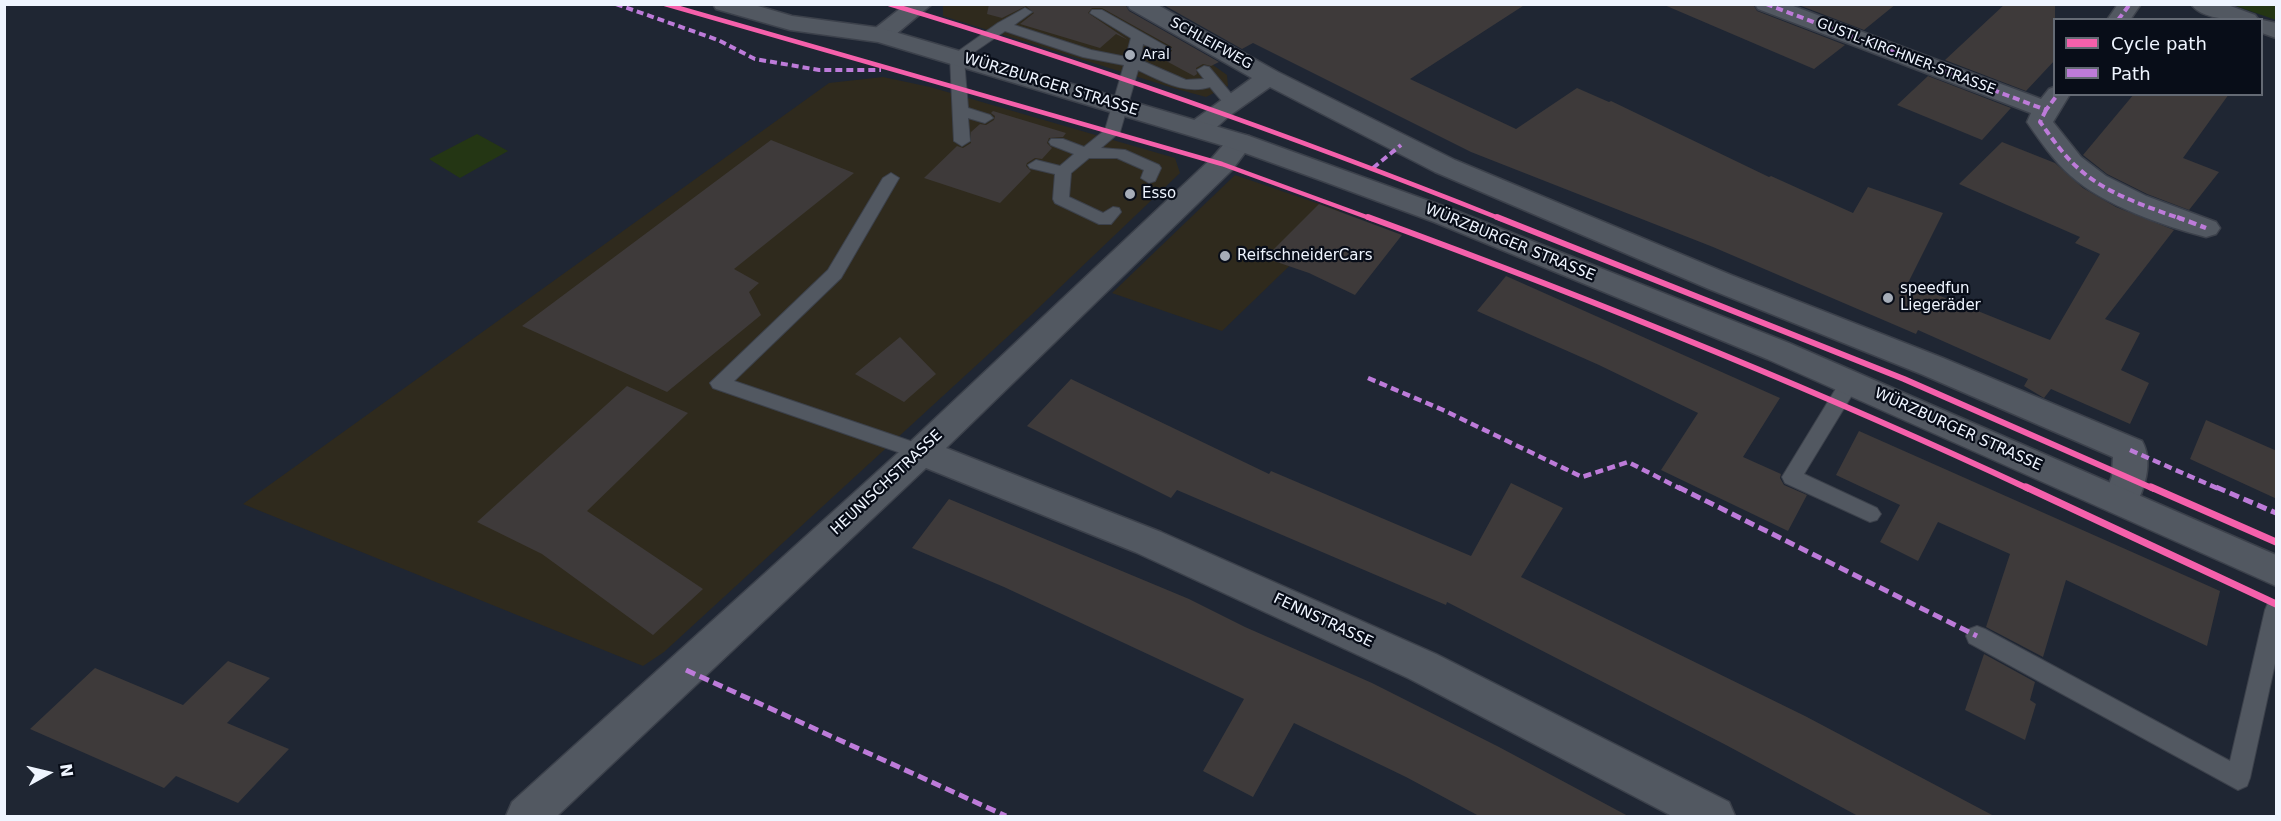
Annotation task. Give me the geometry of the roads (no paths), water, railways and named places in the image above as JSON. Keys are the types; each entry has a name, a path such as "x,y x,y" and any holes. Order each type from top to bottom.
{"street":[{"name":"WÜRZBURGER STRASSE","path":"724,4 790,23 881,35 1240,141 1444,216 1850,382 2277,571"},
{"name":"WÜRZBURGER STRASSE","path":"829,4 881,35"},
{"path":"881,35 921,4"},
{"name":"SCHLEIFWEG","path":"1138,4 1269,76 1199,129"},
{"name":"GUSTL-KIRCHNER-STRASSE","path":"1766,4 2052,102 2040,122 2064,154 2094,182 2133,201 2206,228"},
{"path":"2120,18 2130,4"},
{"path":"2202,4 2241,18"},
{"path":"2263,25 2277,31"},
{"path":"1269,76 1445,166 1720,282 1932,366 2130,450 2129,476 2121,501"},
{"name":"HEUNISCHSTRASSE","path":"527,816 921,452 1222,164 1240,141"},
{"name":"FENNSTRASSE","path":"921,452 1148,542 1422,666 1714,816"}],"lane":[{"path":"962,141 957,57 1025,12"},
{"path":"1097,13 1135,49 1183,84 1200,85 1208,76 1231,103"},
{"path":"1002,26 1088,54 1135,49 1164,49"},
{"path":"1113,37 1135,49"},
{"path":"1113,212 1105,220 1061,199 1064,171 1112,132 1135,49"},
{"path":"959,110 985,118"},
{"path":"1058,142 1086,153 1119,153 1153,168 1149,178"},
{"path":"1036,165 1064,171"},
{"path":"891,178 835,274 720,383 921,452"},
{"path":"1850,382 1792,477 1870,514"},
{"path":"1977,636 2238,778 2277,610"}],"place":[{"name":"Aral","path":"1130,55"},
{"name":"Esso","path":"1130,194"},
{"name":"ReifschneiderCars","path":"1225,256"},
{"name":"speedfun Liegeräder","path":"1888,298"}]}
